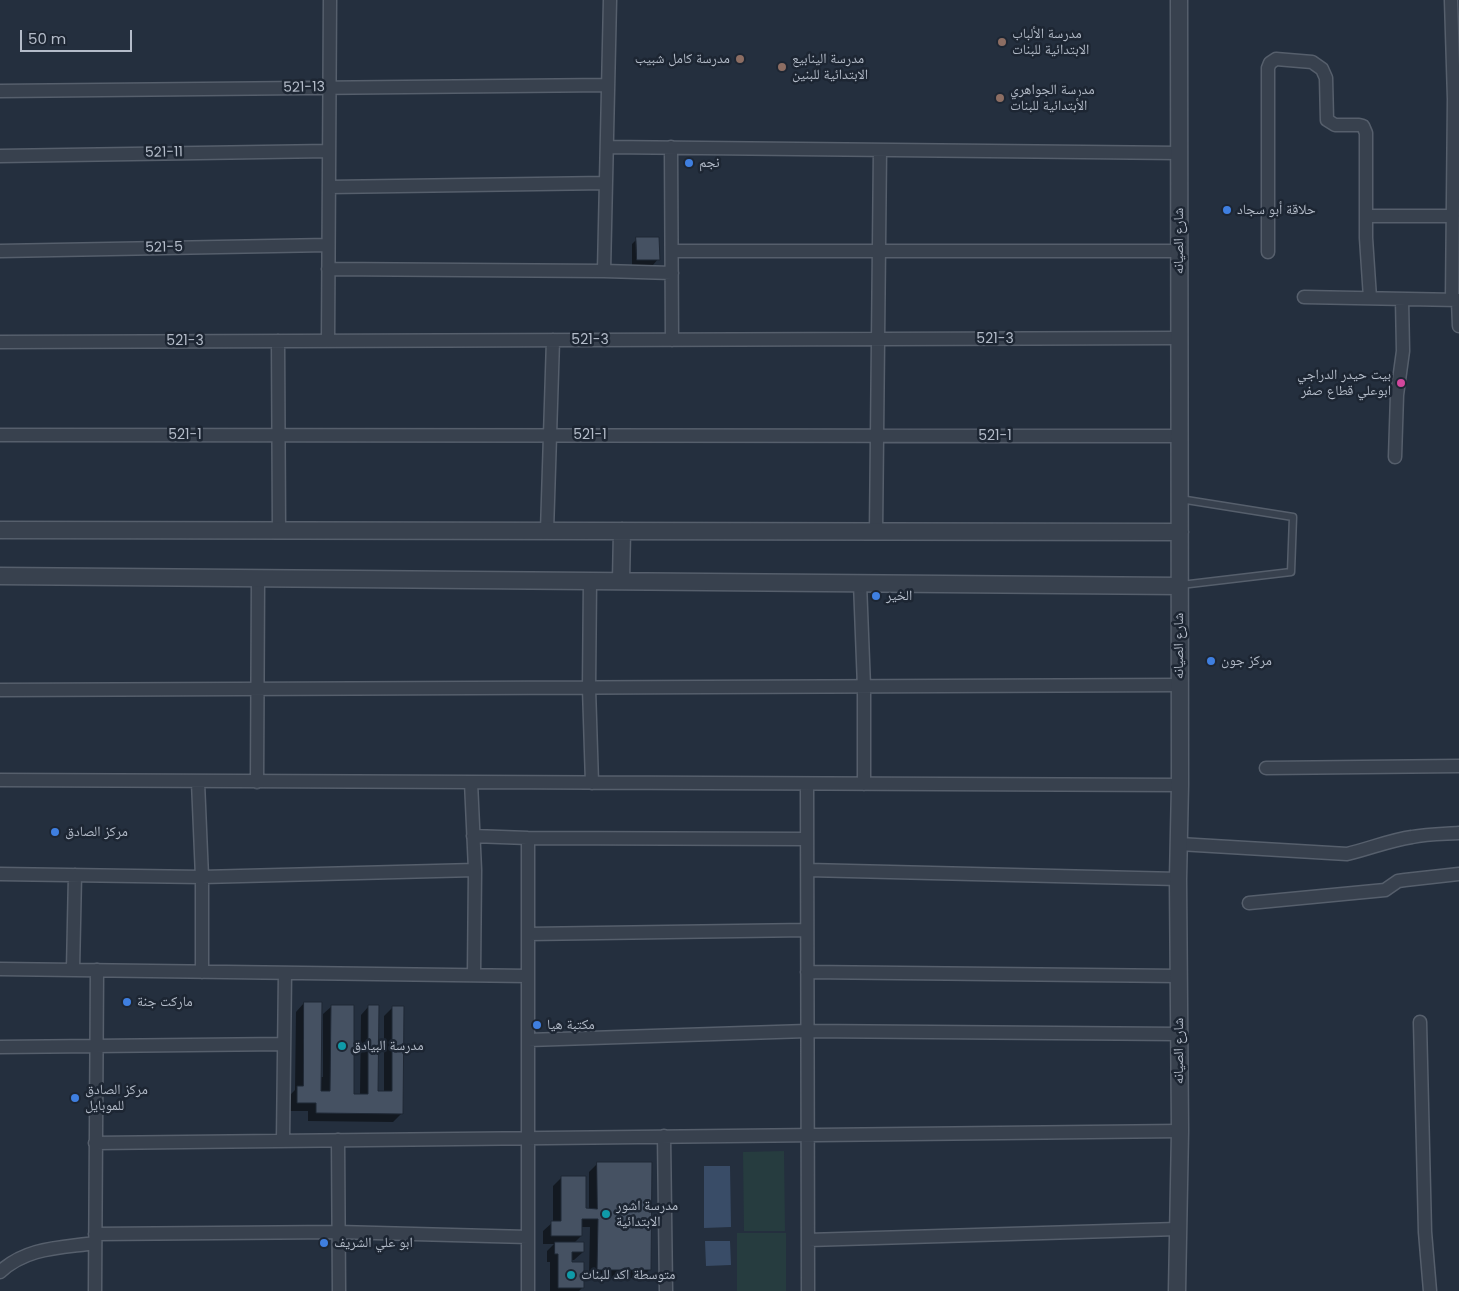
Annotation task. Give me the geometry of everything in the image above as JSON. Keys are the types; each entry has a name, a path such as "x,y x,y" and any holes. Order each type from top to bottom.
{"street":[{"path":"328,341 330,0"},
{"path":"604,271 610,0"},
{"name":"شارع الصيانه","path":"1177,1291 1180,1131 1178,879 1180,785 1180,0"},
{"path":"1452,0 1454,99 1453,216 1456,299 1459,326"},
{"path":"1268,252 1268,68 1270,63 1276,59 1312,62 1322,69 1326,78 1327,120 1335,125 1359,125 1365,130 1366,238 1370,298"},
{"name":"521-13","path":"0,91 608,85"},
{"path":"607,147 1180,153"},
{"path":"671,147 672,340"},
{"path":"876,532 880,150"},
{"name":"521-11","path":"0,156 329,151"},
{"path":"329,187 606,183"},
{"path":"1366,216 1453,216"},
{"name":"521-5","path":"0,251 328,245"},
{"path":"672,251 1180,251"},
{"path":"328,269 604,271 672,274"},
{"path":"1304,297 1456,299"},
{"path":"1395,457 1397,395 1403,351 1402,298"},
{"name":"521-3","path":"0,342 1179,338"},
{"path":"547,531 553,340"},
{"path":"278,341 278,531"},
{"name":"521-1","path":"0,435 1179,436"},
{"path":"0,530 1180,532"},
{"path":"621,581 622,531"},
{"path":"0,576 1180,586"},
{"path":"257,782 258,579"},
{"path":"590,581 589,688 592,783"},
{"path":"860,583 864,687 864,784"},
{"path":"0,690 1179,685"},
{"path":"1266,768 1459,766"},
{"path":"0,780 1180,785"},
{"path":"198,782 202,877 202,972"},
{"path":"471,782 475,870 474,974"},
{"path":"807,784 808,1291"},
{"path":"1179,844 1347,854 1413,836 1459,833"},
{"path":"473,836 528,838 807,838"},
{"path":"528,838 528,1291"},
{"path":"0,874 202,877 475,870"},
{"path":"808,870 1178,879"},
{"path":"1249,903 1385,890 1405,880 1459,874"},
{"path":"73,970 75,875"},
{"path":"528,934 807,930"},
{"path":"0,969 528,976"},
{"path":"94,1291 97,970"},
{"path":"807,972 1179,976"},
{"path":"283,1140 285,973"},
{"path":"1420,1022 1425,1232 1430,1291"},
{"path":"528,1040 807,1031 1179,1034"},
{"path":"0,1047 284,1044"},
{"path":"95,1142 1180,1131"},
{"path":"664,1136 666,1291"},
{"path":"338,1140 338,1291"},
{"path":"808,1240 1177,1229"},
{"path":"0,1272 10,1263 30,1252 95,1238 338,1232 528,1237"}],"lane":[{"path":"1180,499 1294,517 1291,572 1180,586"}],"green space":[{"path":"784,1151 785,1231 744,1231 743,1152"},
{"path":"737,1233 786,1233 786,1291 737,1291"}],"water":[{"path":"704,1166 730,1166 731,1227 704,1228"},
{"path":"705,1241 730,1241 731,1265 706,1266"}],"building":[{"path":"636,237 659,237 660,260 637,260"},
{"name":"مدرسة البيادق","path":"304,1002 322,1002 321,1091 330,1091 331,1005 354,1005 354,1094 368,1094 368,1005 379,1005 378,1091 392,1091 392,1006 404,1006 403,1114 316,1113 316,1103 297,1103 297,1086 303,1086"},
{"name":"مدرسة اشور الابتدائية","path":"597,1162 652,1162 651,1270 597,1270 598,1219 582,1219 582,1236 551,1236 551,1221 561,1221 561,1176 586,1176 586,1208 597,1209"},
{"name":"متوسطة اكد للبنات","path":"555,1242 584,1242 584,1252 572,1252 572,1262 584,1262 584,1288 558,1288 558,1254 555,1254"}],"place":[{"name":"مدرسة الألباب الابتدائية للبنات","path":"1002,42"},
{"name":"مدرسة كامل شبيب","path":"740,59"},
{"name":"مدرسة الينابيع الابتدائية للبنين","path":"782,67"},
{"name":"مدرسة الجواهري الأبتدائية للبنات","path":"1000,98"},
{"name":"نجم","path":"689,163"},
{"name":"حلاقة أبو سجاد","path":"1227,210"},
{"name":"بيت حيدر الدراجي ابوعلي قطاع صفر","path":"1401,383"},
{"name":"الخير","path":"876,596"},
{"name":"مركز جون","path":"1211,661"},
{"name":"مركز الصادق","path":"55,832"},
{"name":"ماركت جنة","path":"127,1002"},
{"name":"مكتبة هيا","path":"537,1025"},
{"name":"مدرسة البيادق","path":"342,1046"},
{"name":"مركز الصادق للموبايل","path":"75,1098"},
{"name":"مدرسة اشور الابتدائية","path":"606,1214"},
{"name":"ابو علي الشريف","path":"324,1243"},
{"name":"متوسطة اكد للبنات","path":"571,1275"}]}
